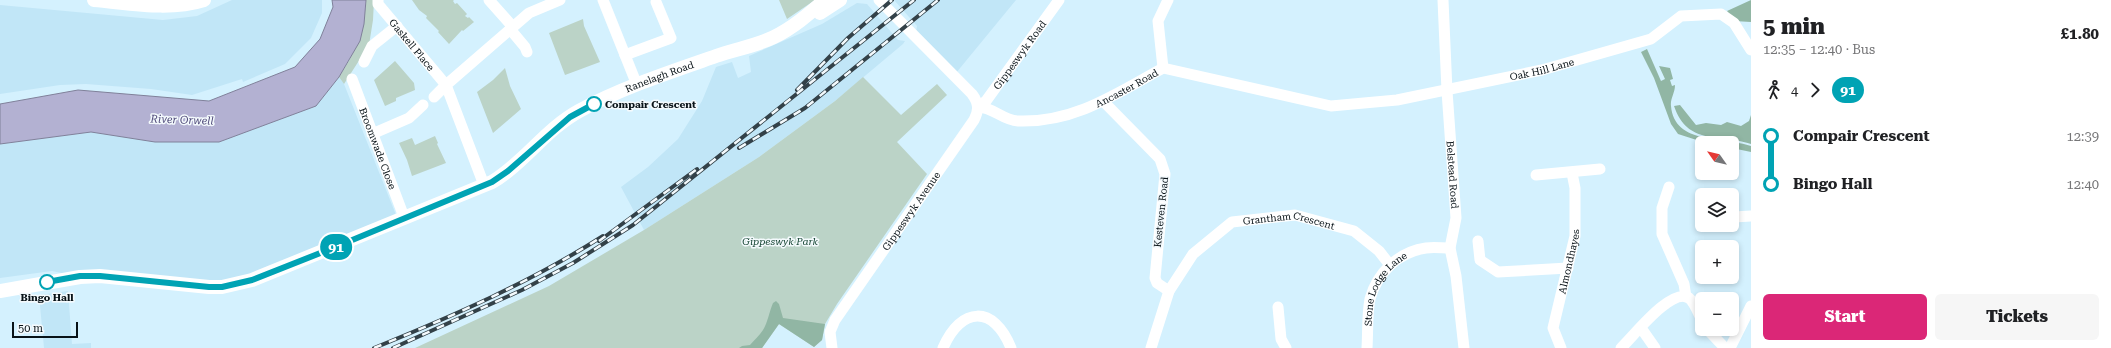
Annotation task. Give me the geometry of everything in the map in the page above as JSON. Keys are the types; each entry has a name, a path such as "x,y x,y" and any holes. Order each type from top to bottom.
{"main road":[{"path":"94,0 167,6 183,5 204,0"},
{"name":"Ranelagh Road","path":"0,291 80,276 100,276 209,287 222,287 260,277 484,185 503,175 574,114 637,85 774,37 807,16 825,0"},
{"name":"Ranelagh Road","path":"789,28 816,16 840,0"}],"street":[{"path":"489,0 525,47 527,52"},
{"path":"434,96 529,13 560,0"},
{"path":"604,0 637,85"},
{"path":"879,0 972,94 978,107"},
{"name":"Gippeswyk Road","path":"978,107 986,101 1059,0"},
{"path":"1163,68 1158,21 1168,0"},
{"name":"Belstead Road","path":"1443,0 1447,91 1456,218 1450,248 1456,276 1464,348"},
{"name":"Gaskell Place","path":"378,2 446,85"},
{"path":"626,55 670,38 656,2"},
{"name":"Oak Hill Lane","path":"1447,91 1542,70 1651,39 1681,16 1721,14 1734,23 1751,50"},
{"path":"364,62 372,46 397,26"},
{"name":"Ancaster Road","path":"978,107 989,109 1008,120 1032,121 1089,109 1163,68 1331,106 1398,100 1447,91"},
{"name":"Broomwade Close","path":"352,79 404,218"},
{"path":"446,85 484,185"},
{"name":"Kesteven Road","path":"1104,102 1155,154 1163,165 1165,174 1155,278 1157,283 1169,291"},
{"path":"372,134 409,118 423,105"},
{"name":"Gippeswyk Avenue","path":"832,348 830,332 839,312 974,120 978,107"},
{"path":"1536,175 1572,173 1600,169"},
{"name":"Almondhayes","path":"1561,348 1553,328 1575,236 1575,188 1572,173"},
{"path":"1669,188 1662,208 1662,234 1684,284 1686,297"},
{"name":"Grantham Crescent","path":"1152,348 1169,291 1193,254 1232,222 1295,215 1354,231 1379,251 1390,265"},
{"path":"1739,217 1751,216"},
{"path":"1478,241 1480,260 1498,272 1568,268"},
{"name":"Stone Lodge Lane","path":"1367,348 1370,299 1378,278 1390,265 1407,254 1425,248 1450,248"},
{"path":"1621,348 1668,301 1677,297 1686,297 1692,302 1695,307"},
{"path":"1730,348 1751,306"},
{"path":"1278,307 1280,339 1286,348"},
{"path":"943,348 952,329 967,318 978,316 992,319 998,325 1011,348"},
{"path":"1641,328 1655,348"},
{"path":"1714,336 1725,348"}],"shaded area":[{"path":"232,0 322,0 322,13 311,38 285,64 243,82 242,79 192,95 151,89 86,84 60,85 0,94 0,5 163,20 197,16"},
{"path":"894,0 1016,0 956,73 916,32 917,26"},
{"path":"857,3 867,4 898,40 905,41 903,44 835,101 759,157 644,230 621,187 648,167 678,139 702,101 716,67 732,62 738,78 751,72 749,56 822,24"},
{"path":"339,77 344,84 398,220 222,287 80,277 52,271 0,278 0,144 91,132 155,142 219,142 316,106"},
{"path":"68,291 72,344 91,343 91,348 44,348 39,295"}],"green space":[{"path":"366,0 374,0 373,20 369,45 344,84 339,77 350,59 366,6"},
{"path":"412,0 454,0 453,1 455,4 457,3 467,14 465,16 468,18 469,17 474,22 463,31 462,30 449,44"},
{"path":"779,0 815,0 787,19"},
{"path":"1751,0 1751,22 1734,21 1727,11"},
{"path":"583,19 584,26 600,62 565,75 549,33"},
{"path":"1647,49 1661,81 1665,79 1659,66 1670,68 1673,79 1670,80 1672,86 1675,85 1671,101 1674,119 1681,127 1699,136 1695,136 1695,139 1678,134 1671,124 1654,78 1641,52"},
{"path":"395,61 414,83 415,90 396,98 396,101 385,106 374,80"},
{"path":"505,68 510,86 521,109 493,133 477,92 493,80"},
{"name":"Gippeswyk Park","path":"863,77 901,115 937,84 947,95 897,142 927,174 837,304 825,324 822,340 814,347 779,324 762,348 415,348 549,286 644,230 759,157 835,101"},
{"path":"1680,105 1696,125 1706,123 1721,125 1727,122 1741,126 1749,121 1751,115 1751,144 1739,141 1739,136 1705,136 1696,133 1687,127 1680,119 1674,106"},
{"path":"435,136 446,163 412,176 407,160 399,143 412,138 415,145"},
{"path":"1739,143 1751,146 1751,152 1739,149"},
{"path":"776,301 779,304 783,318 825,324 822,340 814,347 779,324 762,348 739,348 750,345 765,327 773,303"}],"water":[{"name":"River Orwell","path":"332,0 366,0 364,24 360,41 339,77 316,106 219,142 155,142 91,132 0,144 0,104 78,90 209,101 295,67 320,39 333,7"}],"railway":[{"path":"797,90 848,38 892,0"},
{"path":"393,348 522,290 573,263 633,225 914,0"},
{"path":"739,148 805,108 938,0"},
{"path":"599,241 697,169"},
{"path":"374,348 462,311 520,283 576,253 603,236"}],"bus line":[{"name":"91","path":"47,282 80,276 100,276 222,287 252,280 492,182 508,171 562,123 578,111 594,104"}],"place":[{"name":"Compair Crescent","path":"594,104"},
{"name":"Bingo Hall","path":"47,282"}]}
